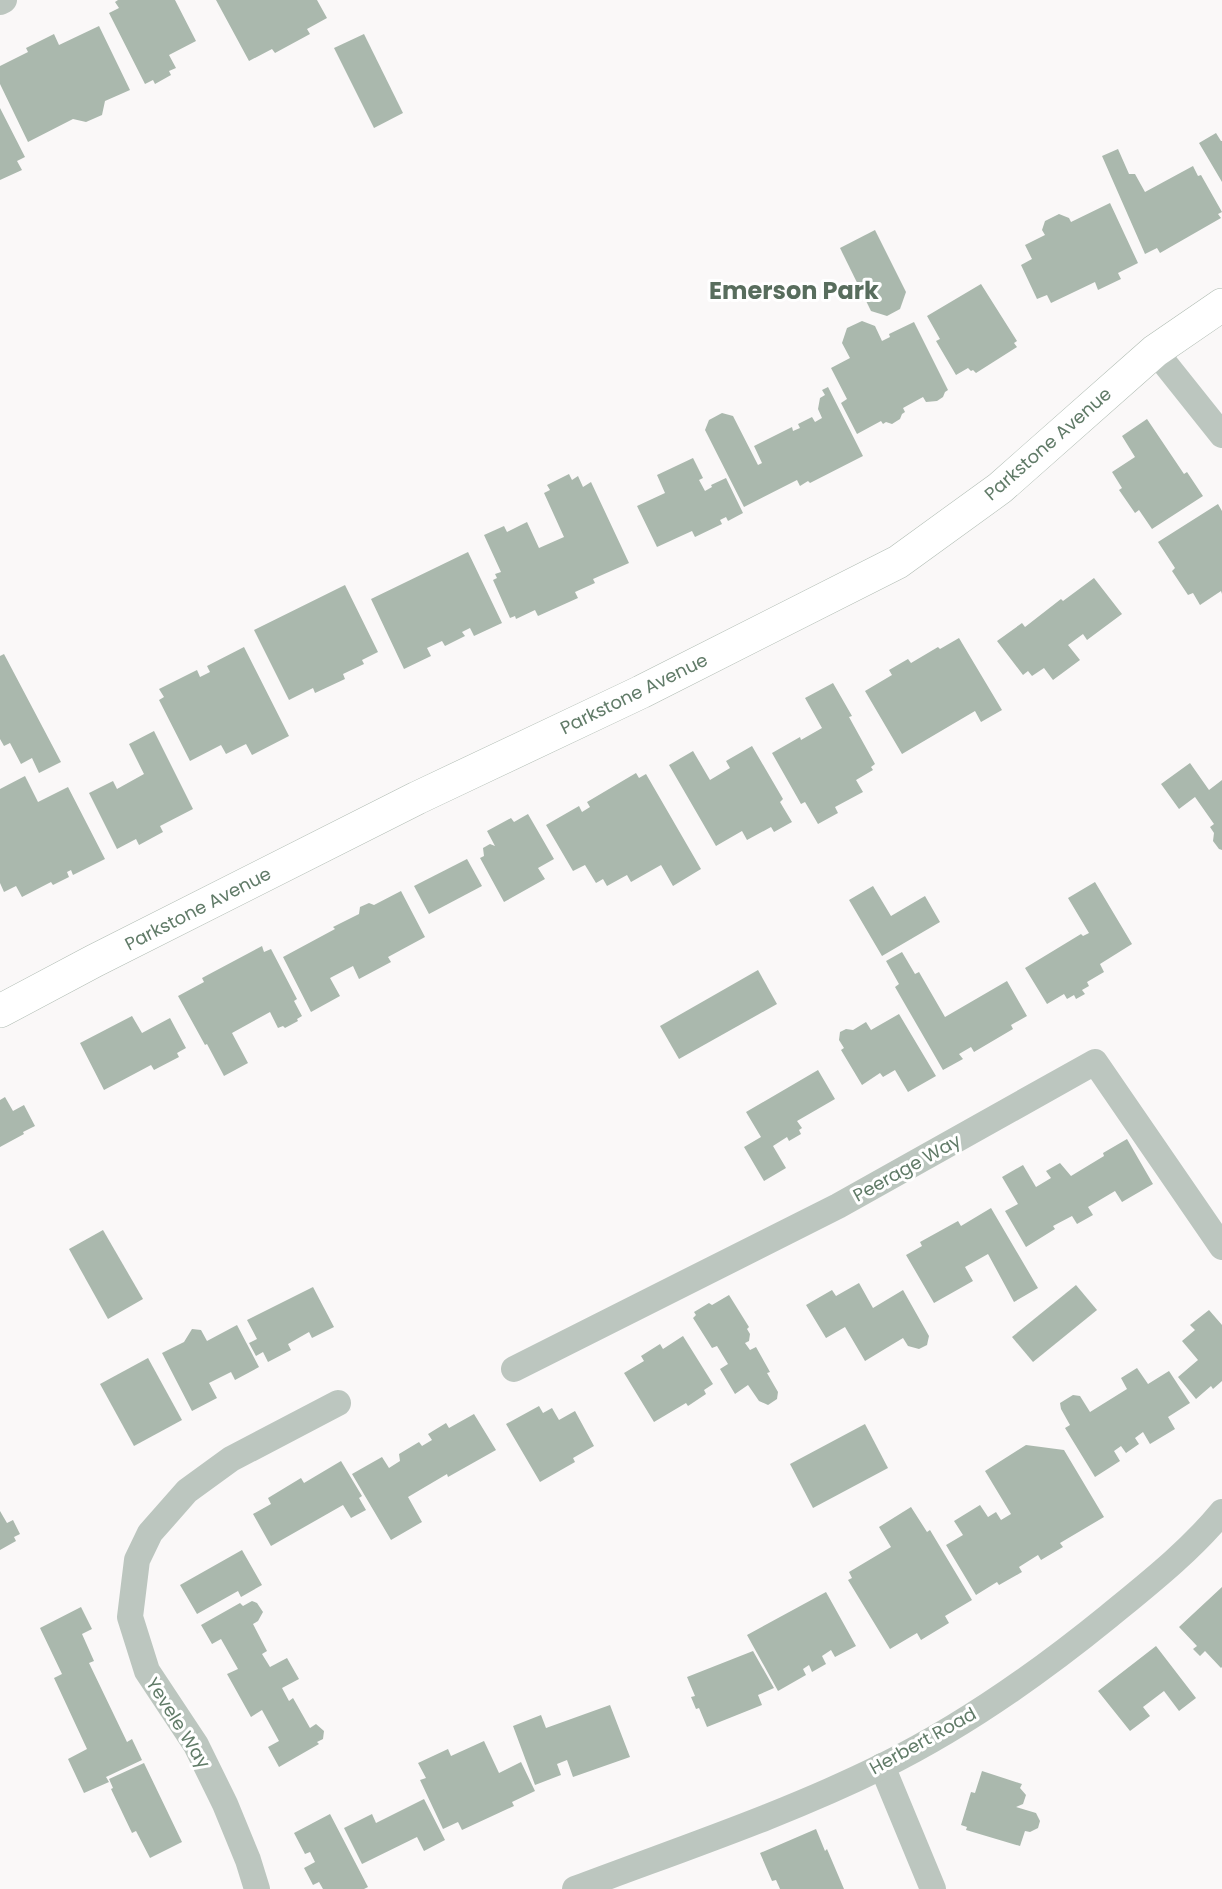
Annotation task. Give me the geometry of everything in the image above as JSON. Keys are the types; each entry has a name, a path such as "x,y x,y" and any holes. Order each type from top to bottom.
{"street":[{"path":"0,2 4,0"},
{"name":"Parkstone Avenue","path":"0,1011 417,798 642,692 898,562 1000,488 1155,351 1222,305"},
{"path":"1155,351 1222,435"},
{"name":"Peerage Way","path":"514,1369 838,1206 1095,1062 1222,1247"},
{"name":"Yevele Way","path":"257,1889 225,1803 195,1745 147,1671 130,1617 138,1560 150,1533 187,1491 231,1459 338,1403"},
{"name":"Herbert Road","path":"576,1889 766,1818 882,1766 944,1733 995,1701 1085,1636 1184,1552 1222,1512"},
{"path":"882,1766 933,1889"}],"building":[{"path":"118,0 175,0 196,41 169,55 176,68 169,71 171,75 155,84 153,80 145,84 109,13 119,8 115,2"},
{"path":"216,0 317,0 327,18 307,29 310,34 275,53 272,49 249,61"},
{"path":"99,26 130,90 105,101 102,115 86,122 73,119 28,142 0,84 0,66 28,52 26,48 54,34 59,45"},
{"path":"364,34 403,113 374,128 334,48"},
{"path":"0,108 25,157 17,161 22,170 0,180"},
{"path":"1216,133 1222,141 1222,182 1199,143"},
{"path":"1118,149 1129,174 1135,174 1145,192 1193,166 1198,176 1201,175 1222,212 1218,214 1221,218 1160,253 1157,248 1145,254 1102,156"},
{"path":"1110,203 1138,263 1118,273 1121,279 1098,290 1095,282 1051,303 1047,295 1037,299 1021,265 1032,259 1025,245 1045,235 1042,230 1045,221 1059,214 1069,218 1071,222"},
{"path":"875,230 906,292 900,309 887,316 871,311 840,248"},
{"path":"981,284 1017,341 1014,343 1017,347 976,373 968,368 956,375 936,341 940,339 927,316"},
{"path":"862,321 875,326 882,341 890,337 889,334 914,322 948,390 937,401 926,402 923,397 903,408 905,412 892,424 886,422 883,424 881,421 857,434 841,403 847,399 831,368 850,358 842,343 847,328"},
{"path":"828,387 863,456 810,483 808,481 800,486 797,480 744,507 705,430 709,420 722,413 733,416 758,465 762,463 754,446 792,427 793,431 800,428 798,424 812,417 815,422 822,418 818,409 820,398 825,395 822,390"},
{"path":"1147,419 1184,474 1187,472 1203,496 1152,529 1139,510 1135,513 1119,490 1122,488 1112,472 1135,457 1122,436"},
{"path":"693,458 703,478 699,480 705,491 712,487 711,485 726,478 743,513 728,521 726,517 720,520 722,524 695,537 692,531 657,547 637,506 665,493 657,475"},
{"path":"569,474 572,480 578,476 583,487 591,482 629,563 593,579 595,583 575,592 578,598 538,616 535,610 516,619 515,616 510,618 493,580 497,578 495,574 501,572 484,535 504,526 507,532 527,522 539,548 564,537 544,493 550,490 547,485"},
{"path":"1218,504 1222,511 1222,594 1221,591 1200,605 1193,593 1188,595 1172,571 1175,568 1158,542"},
{"path":"468,552 502,623 474,636 470,628 462,632 465,636 445,646 442,641 427,648 431,656 404,669 371,599"},
{"path":"1094,578 1122,614 1087,640 1083,634 1068,645 1080,660 1053,680 1044,668 1032,676 1028,671 1023,675 997,641 1022,623 1025,627 1061,599 1063,601"},
{"path":"345,585 378,652 362,660 364,664 343,674 345,679 315,693 313,688 289,700 254,630"},
{"path":"959,638 1002,710 981,722 975,711 902,754 865,691 892,675 889,670 908,659 911,663"},
{"path":"244,647 289,736 252,755 246,744 226,754 221,745 190,761 159,700 164,697 159,689 197,670 200,677 210,672 207,666"},
{"path":"4,654 61,762 39,773 32,758 21,764 10,743 4,746 0,739 0,656"},
{"path":"833,683 875,764 871,767 873,770 856,780 863,792 835,807 838,813 818,824 805,802 801,804 772,753 822,728 805,698"},
{"path":"154,731 193,809 160,826 163,832 139,845 136,839 117,849 89,793 113,781 117,789 144,774 129,744"},
{"path":"752,746 783,799 780,802 792,822 774,832 771,827 747,840 742,831 716,846 669,765 693,751 710,780 730,768 726,761"},
{"path":"1190,763 1209,790 1222,780 1222,850 1213,841 1214,833 1210,827 1214,824 1195,797 1179,809 1161,784"},
{"path":"636,773 639,778 646,774 701,869 673,886 661,865 631,882 627,875 607,886 603,879 596,883 585,865 573,871 546,825 579,806 582,812 590,807 587,802"},
{"path":"25,776 38,802 68,787 105,859 73,875 71,870 67,872 69,877 53,885 51,882 22,897 16,886 4,892 0,883 0,789"},
{"path":"528,814 554,859 538,868 545,879 504,902 480,858 484,856 483,848 490,844 495,846 487,831 511,818 514,822"},
{"path":"467,859 482,886 429,914 414,886"},
{"path":"1095,882 1132,944 1100,964 1104,972 1087,982 1089,986 1082,990 1085,994 1076,999 1074,995 1067,999 1064,994 1047,1004 1025,968 1081,934 1083,936 1089,933 1068,898"},
{"path":"873,886 891,916 925,896 940,922 882,956 849,900"},
{"path":"401,891 425,937 388,957 391,962 359,979 353,966 330,978 340,996 311,1012 283,957 359,914 360,907 369,903 374,905"},
{"path":"262,946 264,952 271,949 297,999 294,1001 302,1016 285,1028 283,1026 278,1028 270,1012 232,1033 248,1063 224,1076 178,996 204,982 202,978"},
{"path":"902,952 915,974 919,972 945,1017 1007,981 1027,1016 1011,1025 1013,1029 974,1052 971,1047 959,1054 963,1059 943,1070 895,987 899,984 886,961"},
{"path":"758,970 777,1004 679,1059 660,1026"},
{"path":"899,1014 936,1076 908,1092 895,1070 883,1077 880,1073 862,1085 841,1050 844,1048 839,1040 840,1032 846,1029 853,1030 866,1022 871,1030"},
{"path":"132,1016 142,1033 170,1018 186,1048 177,1053 179,1057 154,1070 151,1065 104,1090 80,1043"},
{"path":"818,1070 835,1099 797,1121 802,1128 799,1130 801,1134 789,1141 787,1137 773,1146 786,1168 764,1181 744,1147 761,1137 746,1112"},
{"path":"5,1097 13,1111 24,1105 35,1126 0,1147 0,1100"},
{"path":"1127,1139 1153,1184 1122,1202 1115,1191 1088,1207 1093,1215 1077,1224 1072,1216 1053,1226 1055,1229 1026,1247 1005,1211 1018,1204 1002,1177 1023,1165 1036,1187 1051,1178 1046,1171 1060,1163 1071,1176"},
{"path":"991,1208 1038,1288 1014,1302 988,1254 965,1267 973,1281 934,1303 906,1255 922,1246 920,1242 958,1221 961,1226"},
{"path":"103,1230 143,1299 108,1319 69,1249"},
{"path":"859,1283 873,1308 903,1290 929,1336 927,1345 919,1349 908,1346 903,1338 865,1361 845,1327 826,1338 806,1305 832,1290 836,1296"},
{"path":"1076,1285 1097,1310 1033,1362 1012,1337"},
{"path":"313,1287 334,1327 312,1338 309,1332 288,1344 291,1350 268,1362 263,1352 256,1356 249,1343 257,1339 247,1320"},
{"path":"729,1295 749,1327 747,1329 750,1334 749,1341 745,1343 750,1350 756,1347 778,1392 777,1399 768,1405 759,1401 748,1385 735,1394 720,1369 728,1364 717,1346 712,1348 693,1318 696,1315 694,1312"},
{"path":"1209,1310 1222,1325 1222,1381 1213,1389 1211,1386 1196,1399 1178,1377 1198,1360 1182,1341 1195,1330 1190,1325"},
{"path":"237,1325 259,1367 235,1380 231,1372 209,1383 217,1398 192,1411 162,1353 184,1342 192,1329 201,1330 207,1341"},
{"path":"683,1336 713,1384 704,1390 706,1394 688,1406 686,1403 654,1422 624,1373 644,1361 641,1356 660,1344 663,1349"},
{"path":"148,1358 182,1420 134,1446 100,1384"},
{"path":"1137,1368 1148,1384 1169,1371 1190,1403 1168,1417 1175,1429 1150,1444 1143,1432 1135,1438 1139,1444 1126,1453 1121,1446 1114,1451 1120,1461 1095,1477 1065,1428 1070,1425 1060,1403 1073,1395 1080,1396 1090,1412 1127,1389 1121,1378"},
{"path":"539,1406 543,1413 552,1408 559,1420 575,1411 594,1446 573,1458 575,1462 540,1482 506,1424"},
{"path":"474,1414 496,1450 448,1477 447,1474 408,1497 422,1522 391,1540 352,1474 382,1457 389,1468 400,1461 399,1454 419,1442 422,1446 432,1440 428,1434 446,1423 449,1428"},
{"path":"865,1424 888,1468 813,1508 790,1464"},
{"path":"1026,1445 1064,1450 1104,1517 1060,1543 1063,1547 1041,1560 1038,1555 1019,1567 1022,1572 999,1585 997,1582 976,1595 946,1545 963,1535 954,1521 980,1505 988,1517 996,1512 1001,1520 1011,1514 985,1471"},
{"path":"341,1461 362,1496 359,1498 366,1510 351,1518 343,1505 271,1546 253,1514 271,1504 268,1498 301,1478 304,1483"},
{"path":"911,1507 927,1532 930,1530 972,1600 945,1616 949,1623 921,1640 917,1633 890,1649 848,1580 852,1578 849,1572 891,1547 879,1527"},
{"path":"0,1511 7,1523 13,1520 20,1534 14,1537 16,1541 0,1550"},
{"path":"242,1550 262,1585 241,1597 238,1591 197,1614 180,1585"},
{"path":"1222,1587 1221,1668 1205,1651 1200,1656 1193,1649 1197,1646 1179,1627"},
{"path":"826,1592 856,1646 835,1657 831,1650 822,1656 826,1664 812,1672 809,1665 803,1669 806,1675 778,1691 747,1635"},
{"path":"252,1601 257,1603 263,1612 258,1621 253,1624 267,1651 262,1654 270,1667 287,1658 299,1679 282,1688 289,1701 293,1698 310,1728 316,1724 324,1731 323,1739 317,1742 319,1744 279,1767 268,1747 279,1741 262,1710 251,1717 227,1674 238,1669 221,1639 212,1644 201,1625 240,1603 243,1606"},
{"path":"81,1607 92,1629 82,1634 94,1661 89,1663 127,1742 132,1739 142,1760 106,1777 109,1782 84,1793 68,1759 87,1749 54,1678 62,1674 40,1628"},
{"path":"1156,1646 1196,1698 1179,1711 1164,1691 1143,1707 1150,1716 1130,1731 1098,1691"},
{"path":"753,1651 774,1688 758,1695 762,1705 707,1727 699,1708 696,1709 691,1697 695,1696 687,1677"},
{"path":"610,1705 630,1757 573,1777 567,1760 557,1764 561,1775 535,1785 513,1726 541,1715 546,1728"},
{"path":"484,1741 499,1773 521,1762 535,1791 512,1802 514,1806 462,1830 458,1822 443,1829 420,1780 426,1778 418,1763 448,1749 451,1756"},
{"path":"144,1763 182,1842 150,1858 136,1831 132,1833 111,1789 113,1788 109,1779"},
{"path":"982,1771 1022,1784 1020,1788 1026,1795 1023,1804 1016,1807 1036,1813 1040,1821 1038,1828 1030,1832 1025,1831 1020,1846 966,1830 967,1827 961,1825 971,1792 975,1793"},
{"path":"424,1799 445,1840 424,1851 417,1837 362,1864 344,1828 372,1814 376,1823"},
{"path":"330,1814 368,1887 364,1889 323,1889 319,1882 313,1885 304,1868 315,1862 310,1852 305,1854 294,1833"},
{"path":"816,1829 844,1889 780,1889 776,1880 772,1881 760,1853"}],"district":[{"name":"Emerson Park","path":"794,291"}]}
